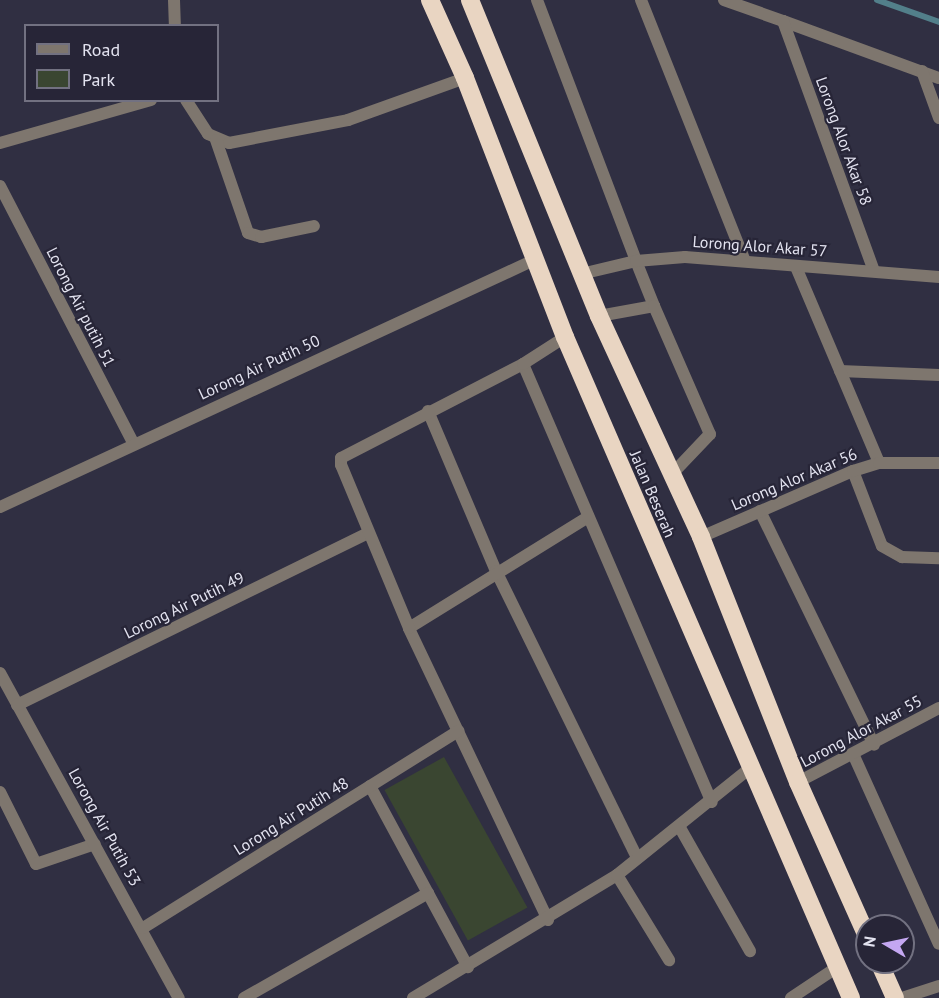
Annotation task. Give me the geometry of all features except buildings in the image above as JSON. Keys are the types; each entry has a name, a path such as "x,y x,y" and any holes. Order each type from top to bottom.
{"highway":[{"name":"Jalan Beserah","path":"430,0 465,78 565,337 749,769 851,998"},
{"name":"Jalan Beserah","path":"470,0 581,274 701,537 798,782 857,914"},
{"path":"884,974 895,998"}],"street":[{"path":"174,0 175,24"},
{"path":"537,0 636,261 710,434 672,474"},
{"path":"641,0 745,261"},
{"path":"724,0 939,78"},
{"name":"Lorong Alor Akar 58","path":"783,21 874,271"},
{"path":"922,71 939,118"},
{"path":"216,140 229,143 348,120 465,78"},
{"path":"0,143 144,102"},
{"path":"188,102 216,140 248,233 261,237 314,226"},
{"name":"Lorong Air putih 51","path":"0,186 133,443"},
{"name":"Lorong Alor Akar 57","path":"581,274 636,261 686,257 939,277"},
{"name":"Lorong Air Putih 50","path":"0,507 133,443 534,260"},
{"path":"796,267 879,463"},
{"path":"599,316 654,306"},
{"path":"548,920 366,534 341,458 428,411 523,364 565,337"},
{"path":"523,364 712,802"},
{"path":"840,371 939,375"},
{"path":"428,411 496,571 637,858"},
{"name":"Lorong Alor Akar 56","path":"701,537 853,471 879,463 939,463"},
{"path":"853,471 882,546 902,557 939,558"},
{"path":"760,511 874,744"},
{"path":"409,628 496,571 588,517"},
{"name":"Lorong Air Putih 49","path":"17,705 366,534"},
{"name":"Lorong Air Putih 53","path":"0,673 143,928 179,998"},
{"name":"Lorong Alor Akar 55","path":"798,782 854,756 939,708"},
{"name":"Lorong Air Putih 48","path":"143,928 458,731"},
{"path":"854,756 939,944"},
{"path":"413,998 548,920 617,875 712,802 749,769"},
{"path":"370,786 468,967"},
{"path":"0,792 36,864 95,844"},
{"path":"679,826 750,951"},
{"path":"617,875 669,960"},
{"path":"244,998 428,893"},
{"path":"791,998 836,968"},
{"path":"902,998 939,986"}],"green space":[{"path":"444,757 527,907 468,940 385,790"}],"waterway":[{"path":"877,0 939,22"}]}
